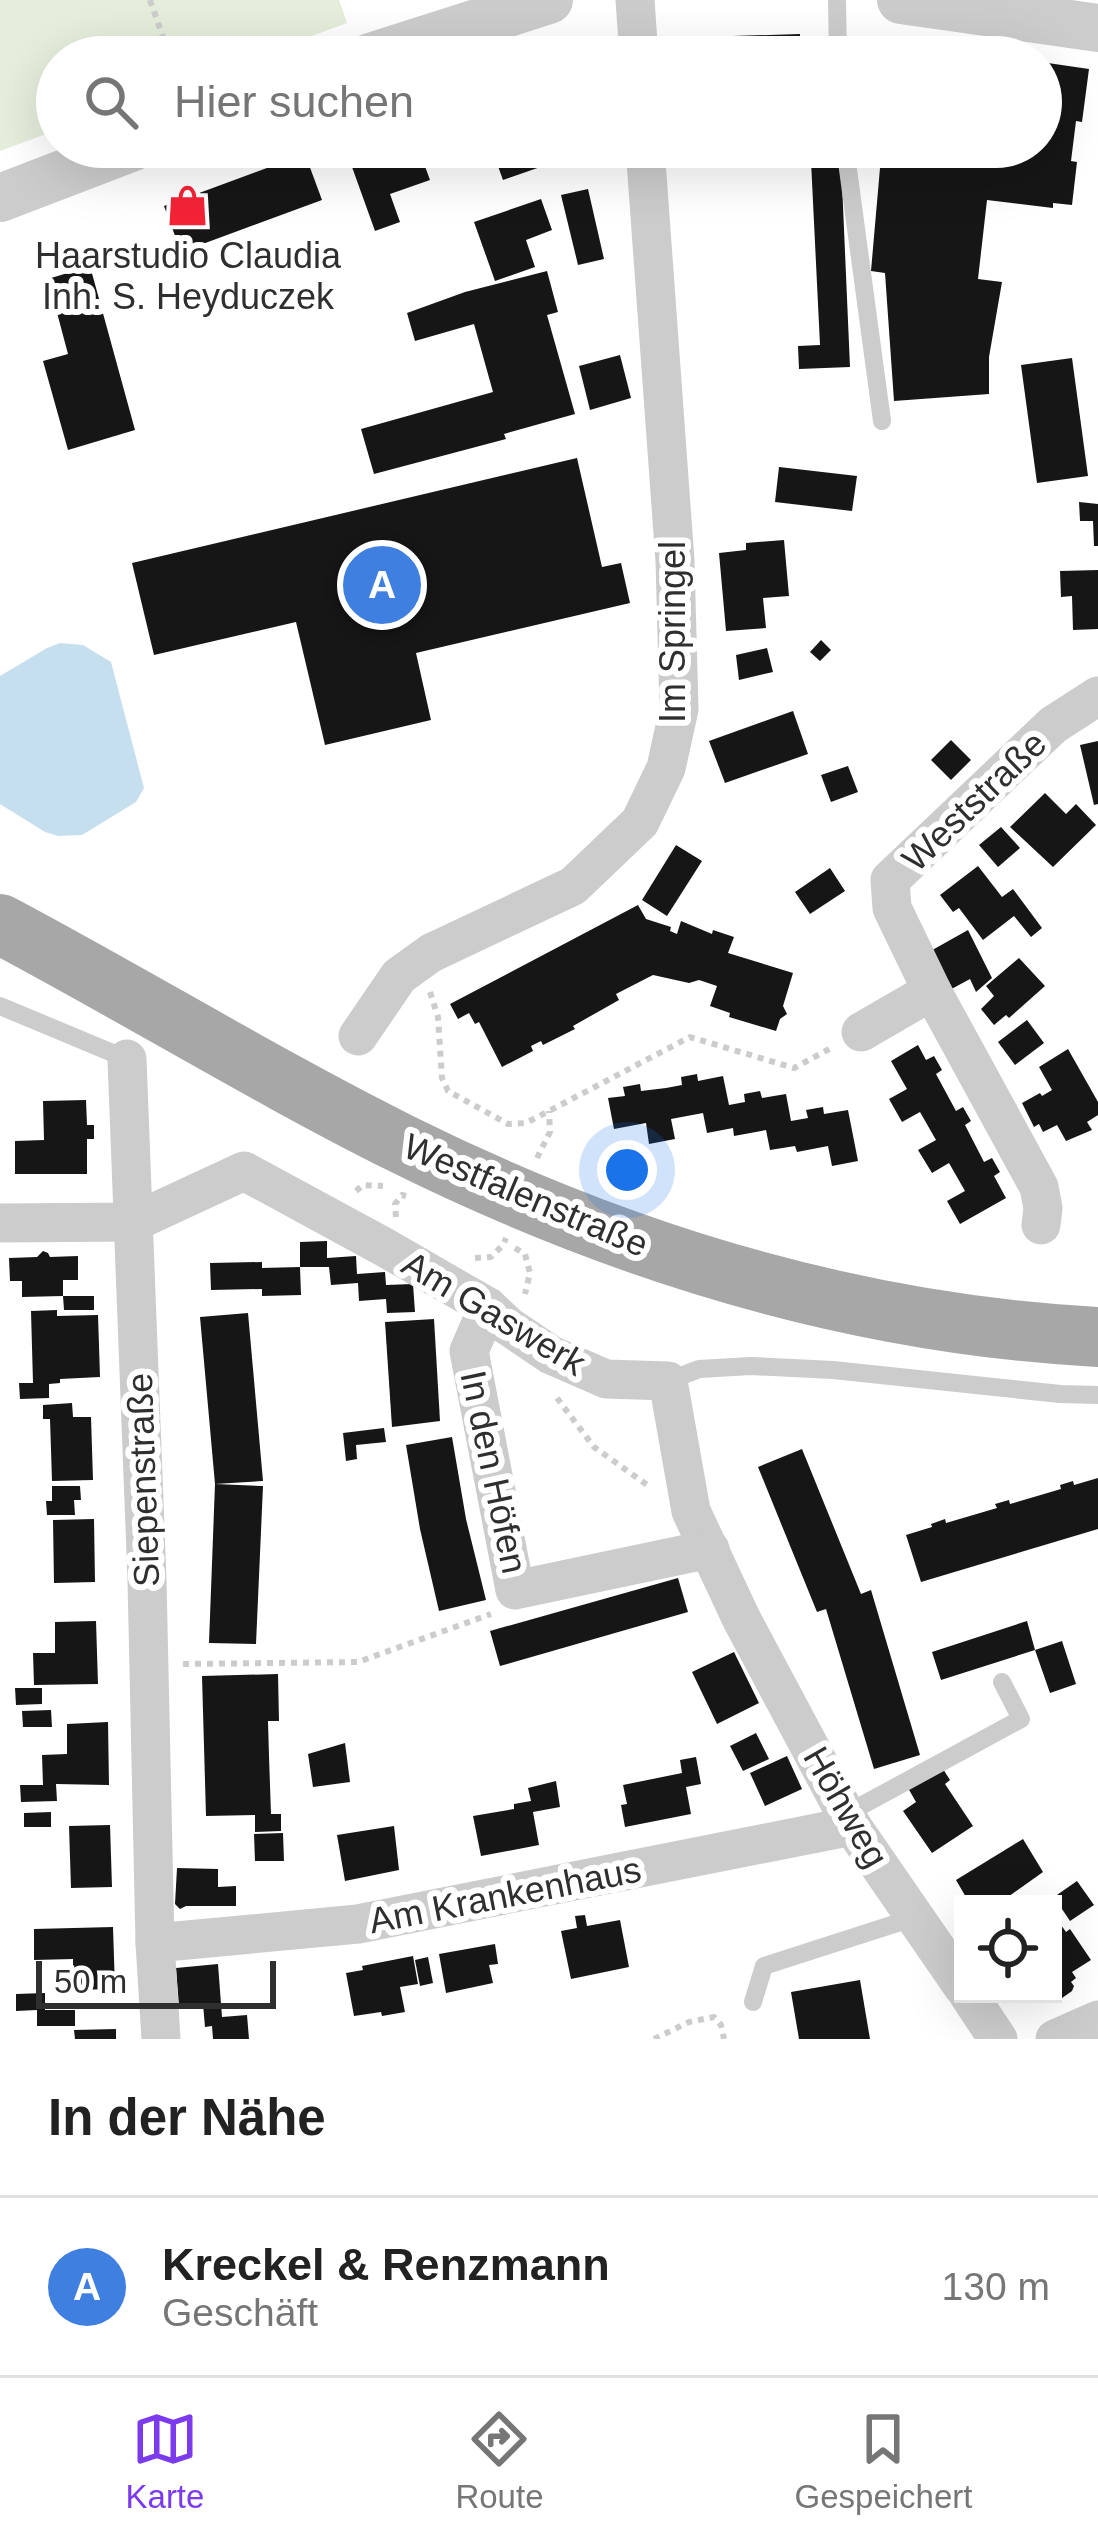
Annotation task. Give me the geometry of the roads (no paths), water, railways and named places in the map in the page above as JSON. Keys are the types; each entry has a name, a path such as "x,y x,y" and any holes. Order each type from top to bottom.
{"main road":[{"name":"Westfalenstraße","path":"0,924 401,1144 619,1238 761,1283 855,1306 1040,1334 1098,1337"}],"street":[{"path":"634,0 637,36"},
{"path":"434,36 538,2"},
{"path":"925,2 1098,28"},
{"path":"0,198 78,168"},
{"name":"Im Springel","path":"358,1036 398,976 430,953 573,886 640,822 666,768 680,709 675,562 647,168"},
{"name":"Weststraße","path":"1041,1226 1039,1187 932,991 892,908 890,880 1053,725 1098,696"},
{"path":"861,1032 932,991"},
{"name":"Siepenstraße","path":"127,1058 161,2039"},
{"name":"Am Gaswerk","path":"134,1222 244,1171 385,1247 551,1354 606,1379 668,1381"},
{"path":"0,1223 134,1222"},
{"name":"In den Höfen","path":"498,1317 469,1351 515,1590 710,1549"},
{"path":"668,1381 692,1511 710,1549"},
{"name":"Höhweg","path":"710,1549 849,1820 954,1975"},
{"name":"Am Krankenhaus","path":"155,1943 358,1924 849,1820"},
{"name":"Höhweg","path":"974,2003 998,2039"},
{"path":"1054,2039 1098,2020"}],"lane":[{"path":"837,0 838,36"},
{"path":"847,168 882,421"},
{"name":"Siepenstraße","path":"0,1006 127,1058"},
{"name":"Am Gaswerk","path":"668,1381 699,1369 751,1366 1098,1395"},
{"path":"849,1820 1021,1719 1002,1682"},
{"path":"752,2002 764,1966 913,1918"}],"water":[{"path":"60,643 83,645 111,662 144,788 136,802 82,835 45,832 0,804 0,676"}],"place":[{"name":"Haarstudio Claudia Inh. S. Heyduczek","path":"188,205"},
{"name":"Kreckel & Renzmann","path":"382,585"}]}
